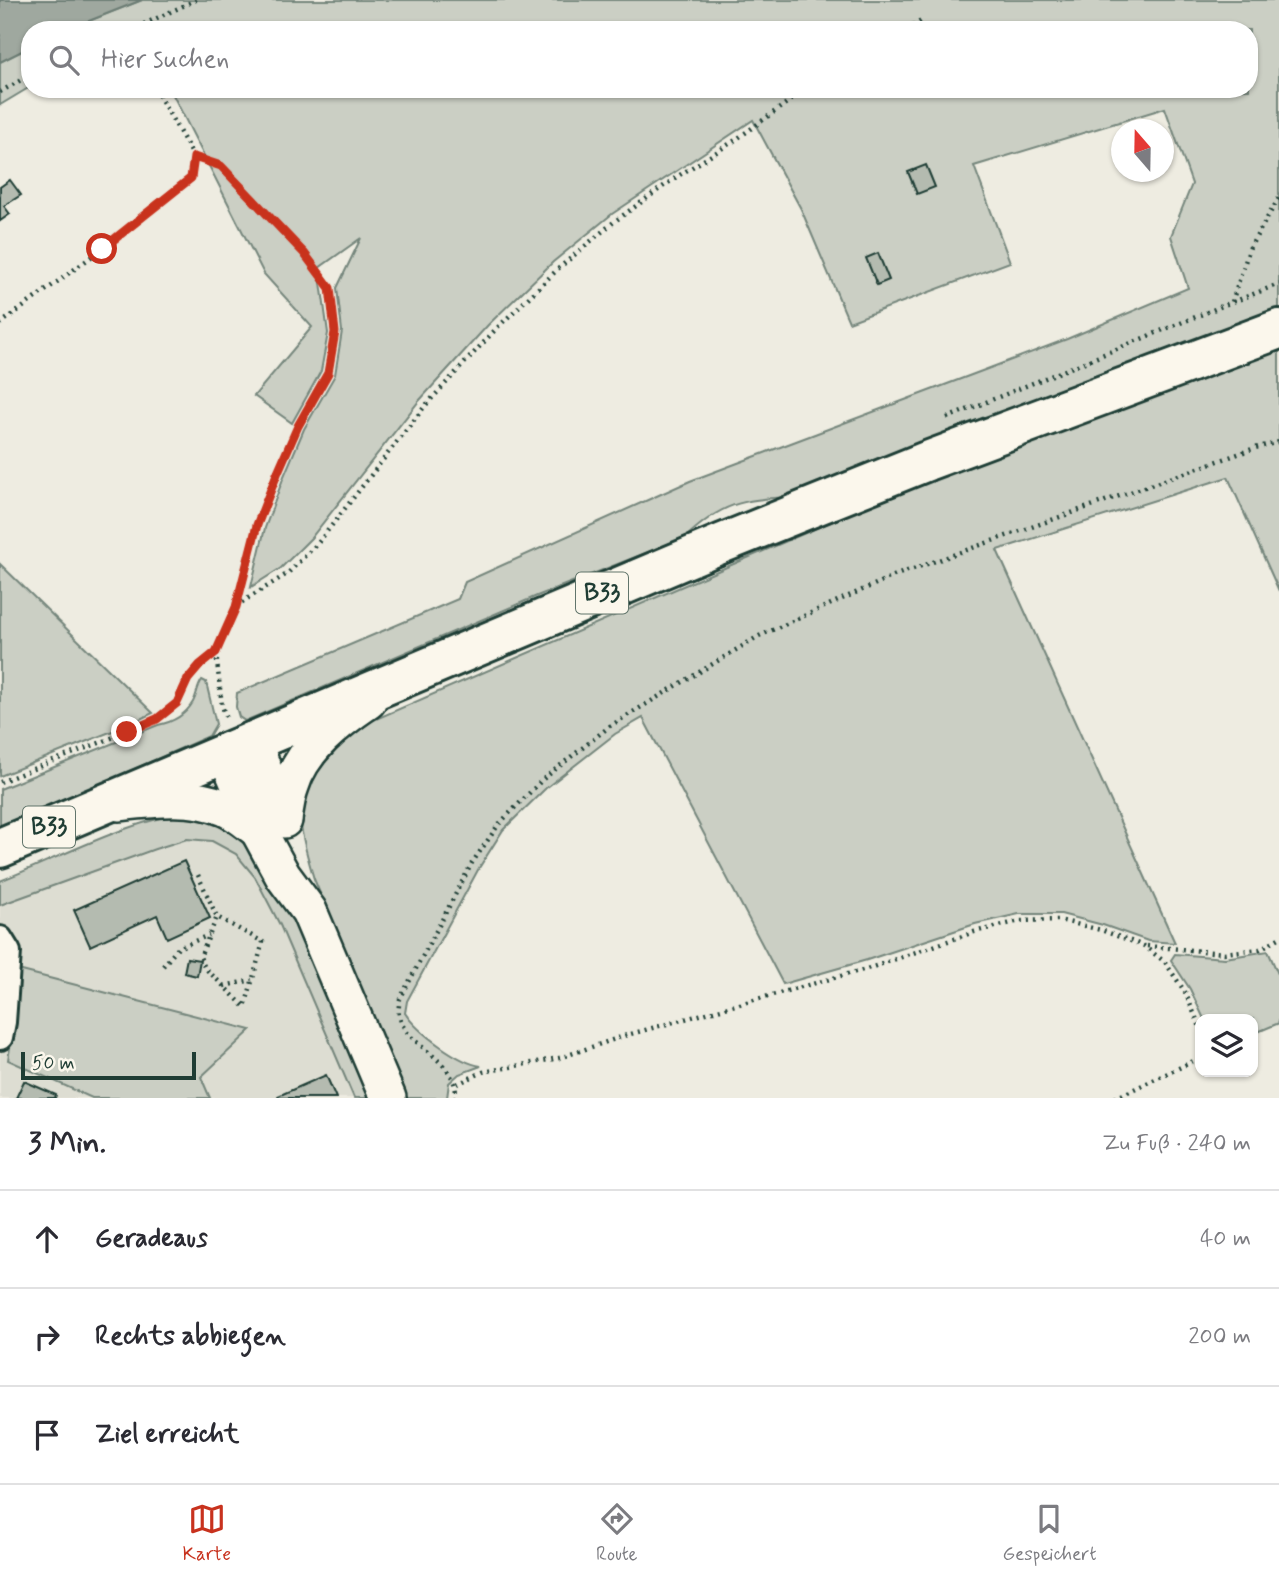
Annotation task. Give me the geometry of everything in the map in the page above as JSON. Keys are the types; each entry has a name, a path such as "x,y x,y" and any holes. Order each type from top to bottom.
{"highway":[{"name":"B33","path":"0,848 723,543 902,471 1279,329"}],"main road":[{"name":"B33","path":"99,806 155,799 197,800 271,824 307,754 343,718 402,677"},
{"path":"239,746 271,824 301,866 309,911 388,1098"}],"street":[{"path":"0,939 8,952 0,1037"}],"path":[{"path":"150,21 196,0"},
{"path":"0,92 21,80"},
{"path":"0,324 102,249 191,178 194,157 160,98"},
{"path":"236,607 287,575 318,543 425,406 495,330 559,268 625,213 794,98"},
{"path":"0,782 157,719 177,703 188,679 216,652 236,607 257,525 298,426 328,373 335,332 330,288 304,253 221,166 194,157"},
{"path":"1232,302 1250,247 1279,198"},
{"path":"941,421 1279,284"},
{"path":"456,1098 457,1084 438,1059 405,1030 398,1014 400,999 472,863 499,824 542,780 610,726 759,635 896,575 1255,448 1279,442"},
{"path":"216,652 222,706"},
{"path":"198,875 217,917 263,942 245,1007 205,968 200,957 217,917"},
{"path":"457,1084 483,1072 559,1058 627,1035 870,968 974,932 1020,921 1059,920 1101,930 1144,946 1224,953 1260,948 1279,938"},
{"path":"163,966 178,948 209,934"},
{"path":"1144,946 1165,962 1185,992 1195,1015"},
{"path":"223,986 252,980"},
{"path":"1115,1098 1195,1060"}],"shaded area":[{"path":"0,0 142,0 89,21 21,21 21,52 0,62"},
{"path":"142,0 1279,0 1279,312 788,497 733,505 711,517 686,537 537,596 245,721 239,717 236,707 237,693 458,599 465,582 690,481 1067,339 1188,288 1171,236 1192,184 1174,133 1174,119 1169,119 1165,108 1129,119 1111,119 1111,124 974,166 1010,262 849,322 801,209 753,120 612,214 553,262 488,325 419,401 311,538 281,568 251,587 265,528 284,476 304,429 335,375 342,331 337,288 361,238 319,268 328,333 321,371 292,423 254,396 312,327 264,274 175,98 1258,98 1258,21 89,21"},
{"path":"21,52 21,92 0,105 0,62"},
{"path":"1279,343 1279,591 1228,477 997,550 1175,943 1148,941 1061,914 1019,914 975,924 867,960 783,984 643,718 615,734 546,788 503,830 479,868 407,1001 405,1013 439,1045 472,1064 481,1066 459,1074 449,1083 447,1098 406,1098 314,879 302,835 301,790 314,762 324,753 362,725 849,514 945,468"},
{"path":"0,564 153,713 0,776"},
{"path":"202,680 206,682 216,724 209,736 0,828 0,789 174,720 190,707"},
{"path":"196,812 241,833 293,919 368,1098 354,1098 280,925 255,877 236,854 212,841 187,839 0,905 0,881 122,830"},
{"path":"187,839 212,840 236,854 255,877 280,925 354,1098 210,1098 201,1078 250,1029 14,1023 8,1060 92,1098 0,1098 0,905"},
{"path":"1268,951 1279,976 1279,1023 1258,1032 1258,1014 1202,1014 1190,989 1171,960 1175,954 1225,958"},
{"path":"18,970 251,1030 201,1077 210,1098 92,1098 8,1060"}],"building":[{"path":"926,165 935,187 917,194 908,172"},
{"path":"10,180 21,195 4,206 10,214 0,221 0,187"},
{"path":"878,253 889,280 877,285 866,258"},
{"path":"184,861 210,918 167,938 157,915 90,946 74,910"},
{"path":"187,958 200,960 197,976 184,973"},
{"path":"326,1075 336,1098 278,1096"},
{"path":"24,1081 56,1095 55,1098 16,1098"}],"route":[{"path":"102,249 191,178 194,157 221,166 304,253 330,288 335,332 328,373 298,426 277,474 257,525 236,607 216,652 188,679 177,703 157,719 127,732"}]}
